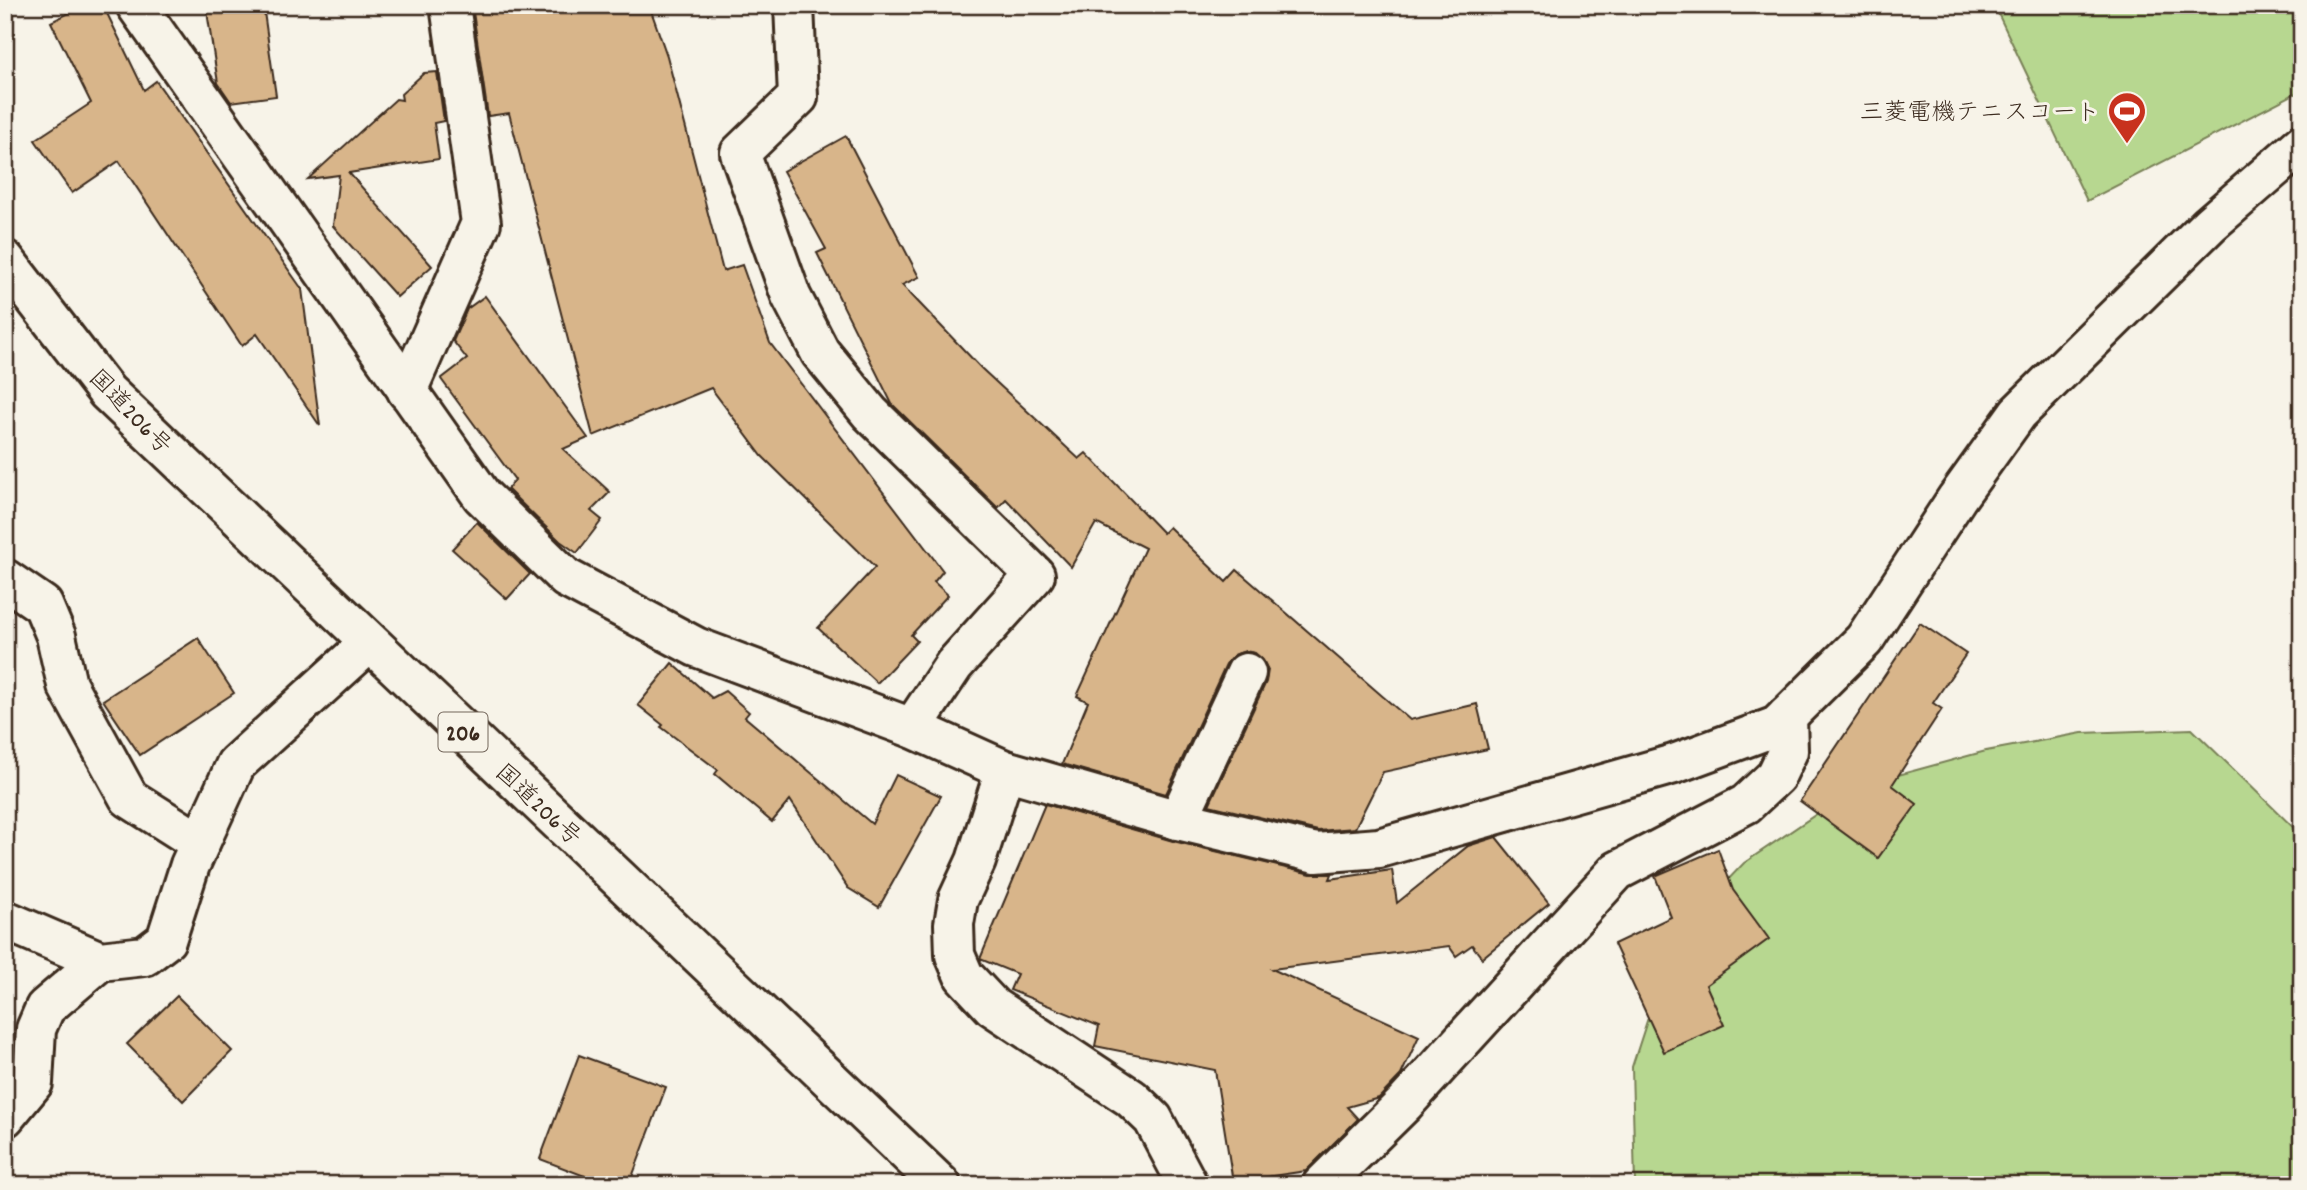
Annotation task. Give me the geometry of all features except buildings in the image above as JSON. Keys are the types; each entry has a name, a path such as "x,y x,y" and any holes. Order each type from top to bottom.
{"main road":[{"path":"136,5 482,496 566,578 696,647 912,728 1005,770 1178,820 1316,853 1379,848 1674,764 1777,726 1864,640 1957,498 2018,413 2210,224 2302,144"},
{"path":"407,391 481,223 450,5"},
{"path":"794,5 798,97 740,153 791,296 820,352 870,413 1035,575 954,665 912,728"},
{"name":"国道206号","path":"5,260 107,391 941,1185"},
{"path":"5,579 43,605 57,636 67,685 129,799 200,843"},
{"path":"5,919 100,961 145,956 166,940 200,843 236,764 369,643"},
{"path":"1178,820 1246,673"},
{"path":"1322,1185 1405,1103 1616,871 1735,810 1776,776 1788,751 1787,716"},
{"path":"1005,770 976,861 958,900 954,924 956,955 964,976 993,1007 1090,1068 1139,1105 1153,1119 1188,1185"},
{"path":"5,1117 33,1083 36,1029 45,1008 100,961"}],"green space":[{"name":"三菱電機テニスコート","path":"1994,5 2302,5 2302,90 2087,201"},
{"path":"2192,729 2302,836 2302,1185 1743,1185 1738,1181 1725,1185 1635,1185 1632,1067 1675,935 1744,863 1858,786 1986,751 2082,733"}],"place":[{"name":"三菱電機テニスコート","path":"2127,145"}]}
